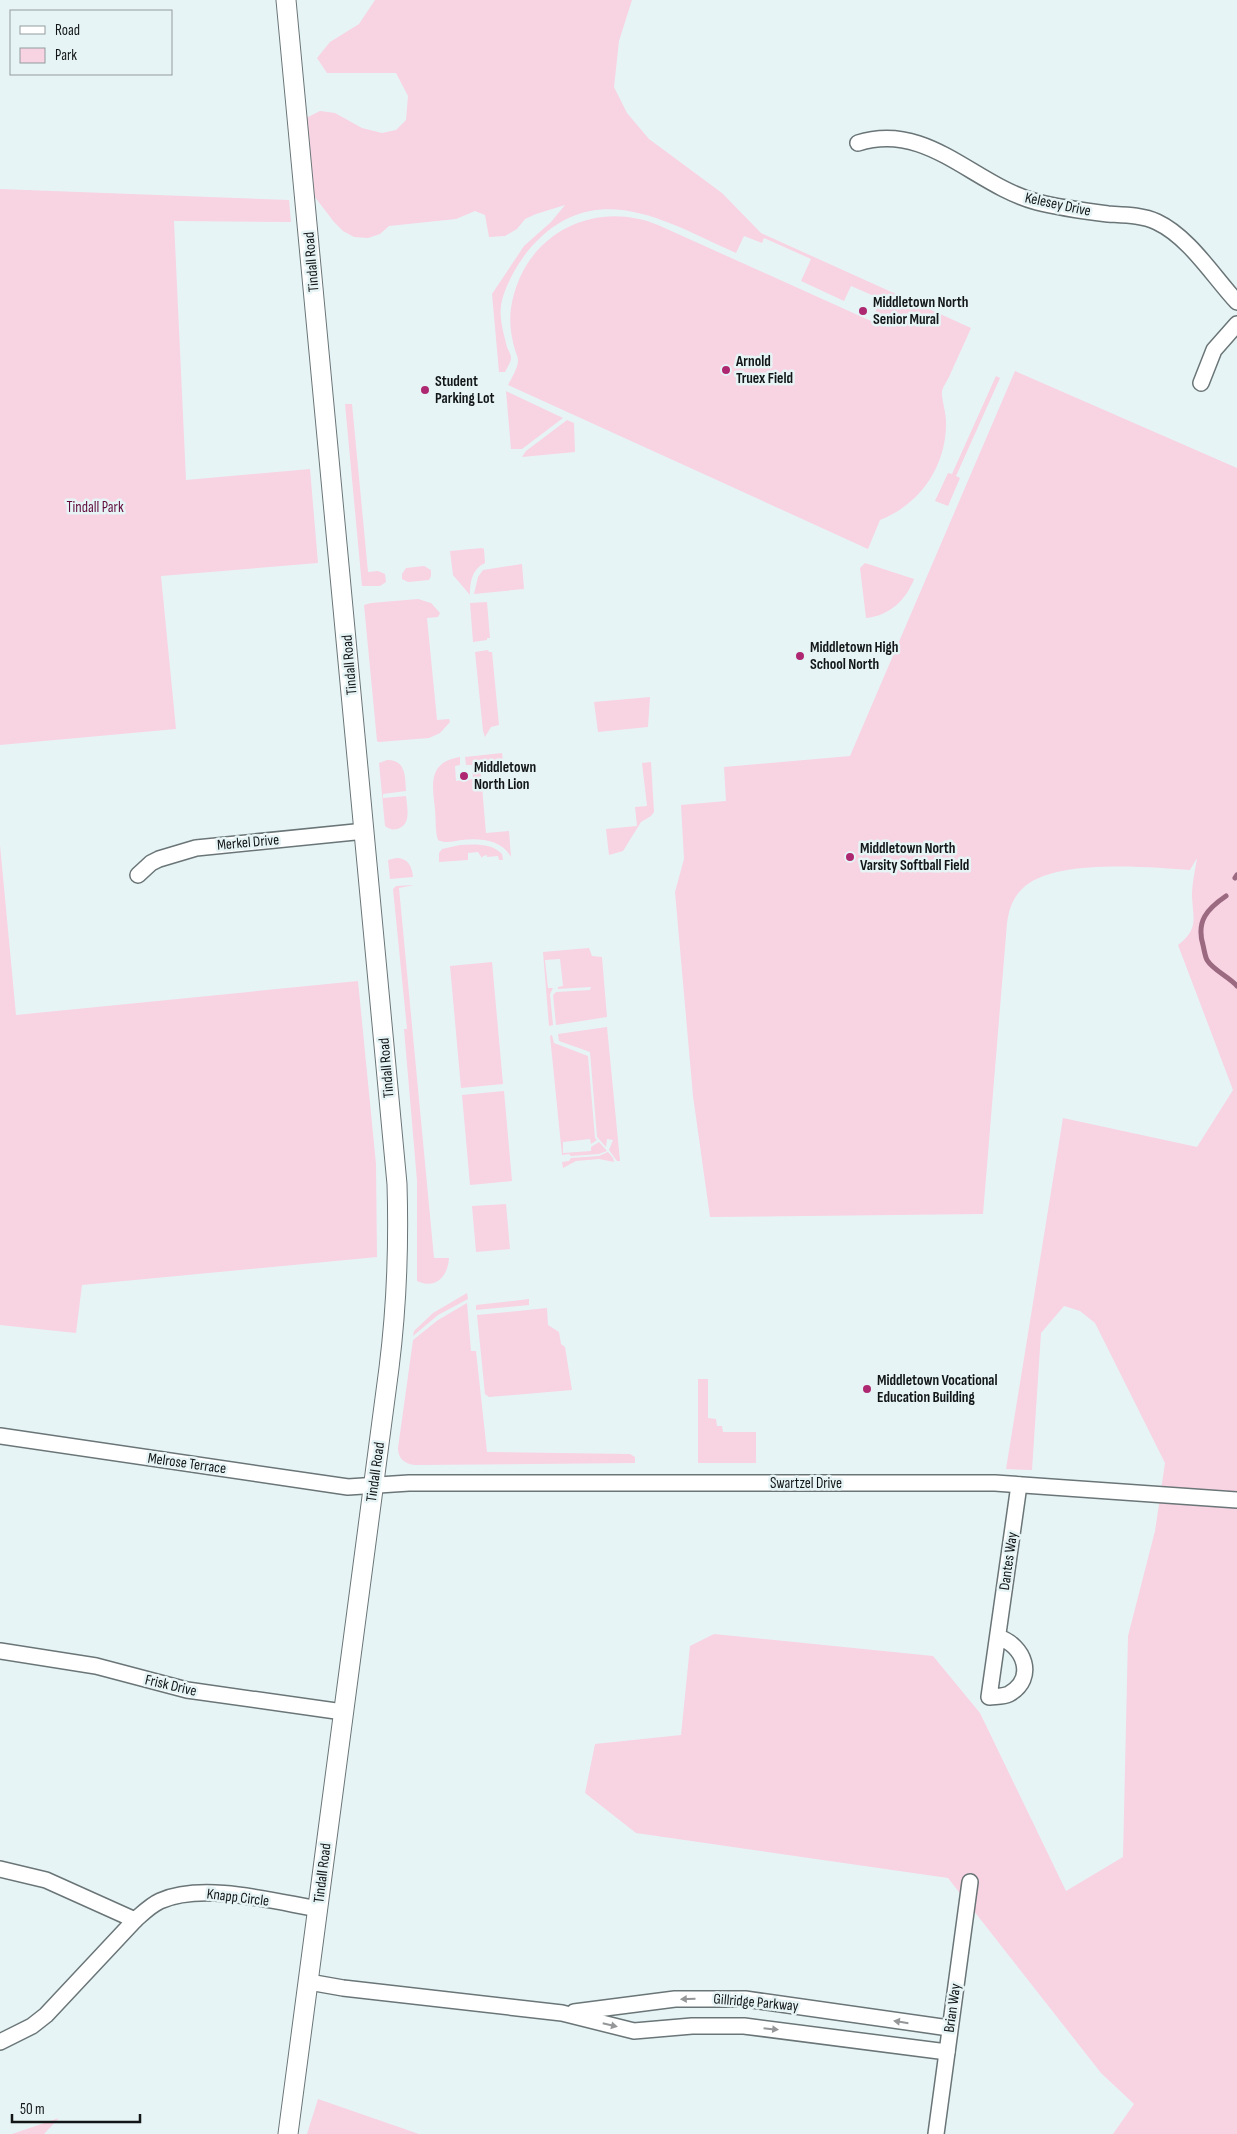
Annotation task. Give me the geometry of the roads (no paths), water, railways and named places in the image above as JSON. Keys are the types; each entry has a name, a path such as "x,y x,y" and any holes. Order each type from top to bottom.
{"street":[{"name":"Tindall Road","path":"286,0 365,831 397,1184 398,1226 396,1309 288,2134"},
{"name":"Kelesey Drive","path":"858,143 869,140 902,139 917,142 934,148 997,186 1035,202 1068,209 1139,217 1156,222 1174,232 1237,302"},
{"path":"1201,383 1214,350 1237,324"},
{"name":"Merkel Drive","path":"138,875 151,863 159,859 196,848 365,831"},
{"name":"Melrose Terrace","path":"0,1436 348,1486 374,1485"},
{"name":"Swartzel Drive","path":"374,1485 409,1483 1019,1485 1237,1500"},
{"name":"Dantes Way","path":"998,1638 1019,1485"},
{"name":"Frisk Drive","path":"0,1651 96,1666 187,1690 343,1712"},
{"path":"0,1869 46,1880 135,1920"},
{"name":"Brian Way","path":"936,2134 970,1882"},
{"name":"Knapp Circle","path":"0,2042 32,2026 46,2014 135,1920 157,1902 206,1892 318,1909"},
{"name":"Gillridge Parkway","path":"309,1982 342,1988 562,2013 634,2031 744,2026 812,2033 947,2052"},
{"path":"711,1998 712,2026"},
{"name":"Gillridge Parkway","path":"562,2013 675,1999 745,1999 949,2028"},
{"path":"812,2033 814,2008"}],"waterway":[{"path":"1226,896 1213,906 1205,916 1202,922 1201,937 1207,960 1237,986"}],"place":[{"name":"Middletown North Senior Mural","path":"863,311"},
{"name":"Arnold Truex Field","path":"726,370"},
{"name":"Student Parking Lot","path":"425,390"},
{"name":"Middletown High School North","path":"800,656"},
{"name":"Middletown North Lion","path":"464,776"},
{"name":"Middletown North Varsity Softball Field","path":"850,857"},
{"name":"Middletown Vocational Education Building","path":"867,1389"}],"park label":[{"name":"Tindall Park","path":"95,507"}]}
